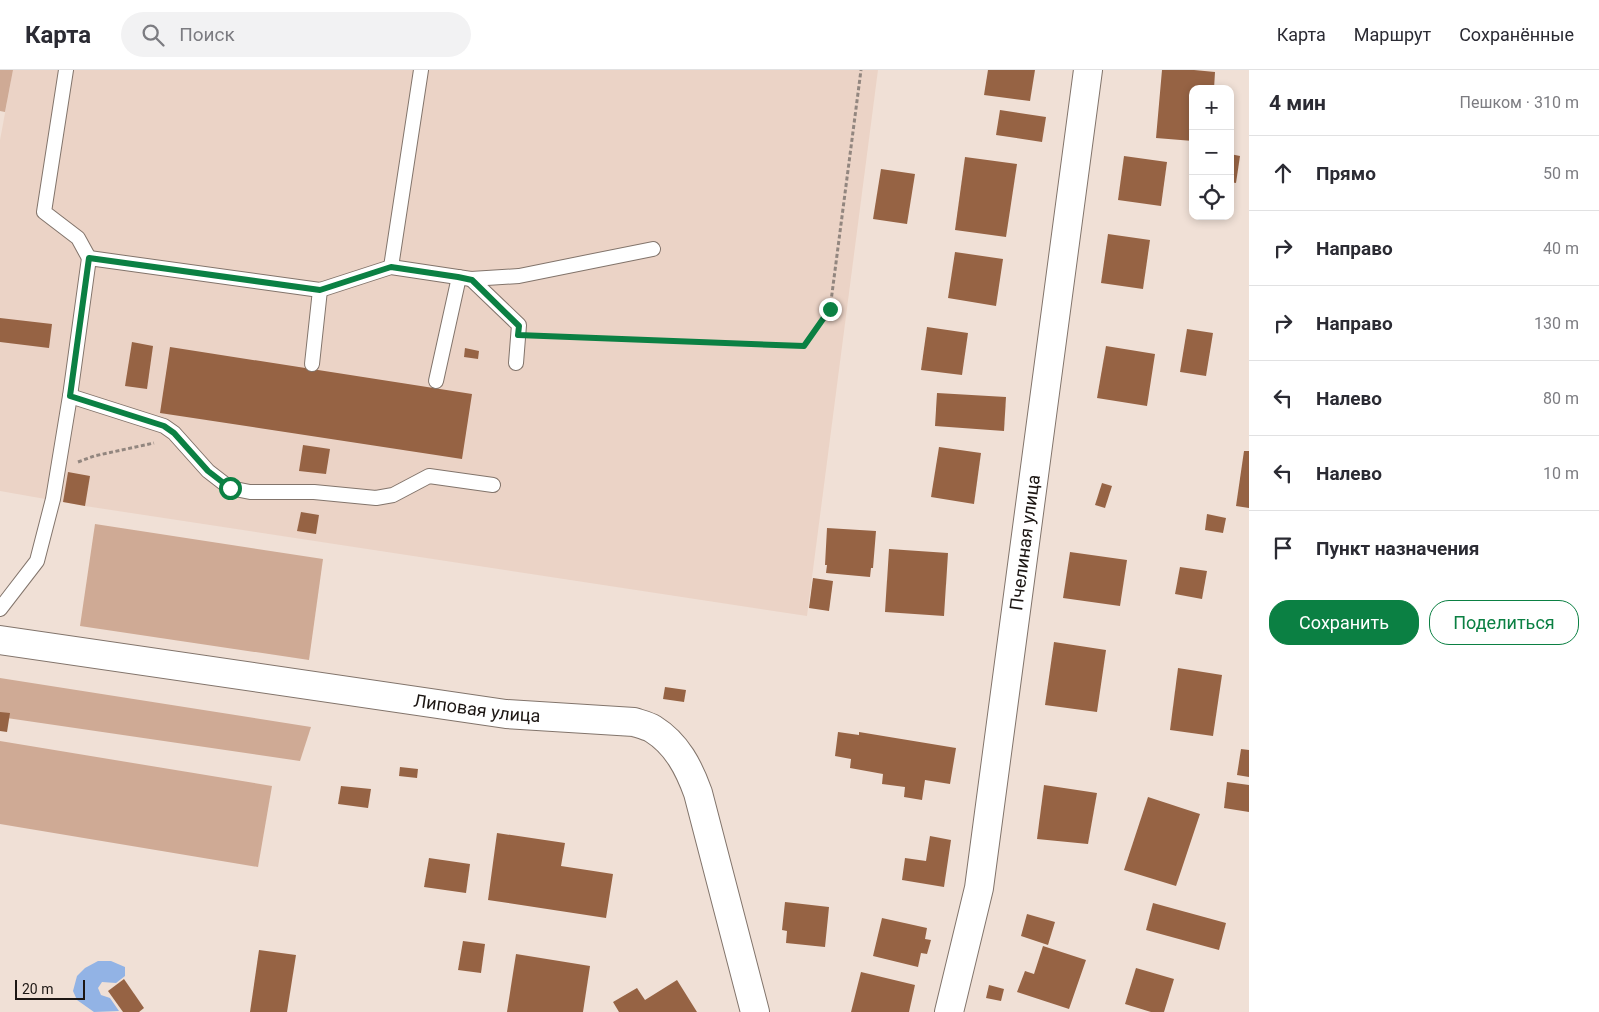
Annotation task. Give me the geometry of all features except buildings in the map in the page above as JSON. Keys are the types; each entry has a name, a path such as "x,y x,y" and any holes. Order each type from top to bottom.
{"street":[{"name":"Пчелиная улица","path":"949,1012 979,888 1088,70"},
{"name":"Липовая улица","path":"0,640 506,714 634,722 652,728 674,748 691,773 698,793 755,1012"}],"lane":[{"path":"0,609 36,561 53,500 70,396 89,258 78,238 44,212 66,70"},
{"path":"391,267 421,70"},
{"path":"89,258 320,290 391,267 465,278 519,276 653,249"},
{"path":"465,278 519,326 516,363"},
{"path":"436,381 465,278"},
{"path":"312,364 320,290"},
{"path":"70,396 164,426 178,438 208,471 230,488 250,492 314,492 376,498 393,495 429,476 493,485"}],"path":[{"path":"518,335 804,346 830,309 860,70"},
{"path":"58,469 94,456 178,438"}],"shaded area":[{"path":"0,70 13,70 5,112 0,111"},
{"path":"13,70 878,70 807,616 85,506 0,491 0,140"},
{"path":"95,524 323,559 309,660 80,626"},
{"path":"0,678 311,727 300,761 0,717"},
{"path":"0,741 272,786 258,867 0,824"}],"water":[{"path":"98,961 111,961 125,967 125,976 116,983 102,982 98,988 101,995 110,998 119,1011 94,1012 77,1000 73,991 77,976 85,968"}],"route":[{"path":"230,488 208,471 174,433 164,426 70,396 89,258 320,290 391,267 472,280 519,326 518,335 804,346 830,309"}]}
